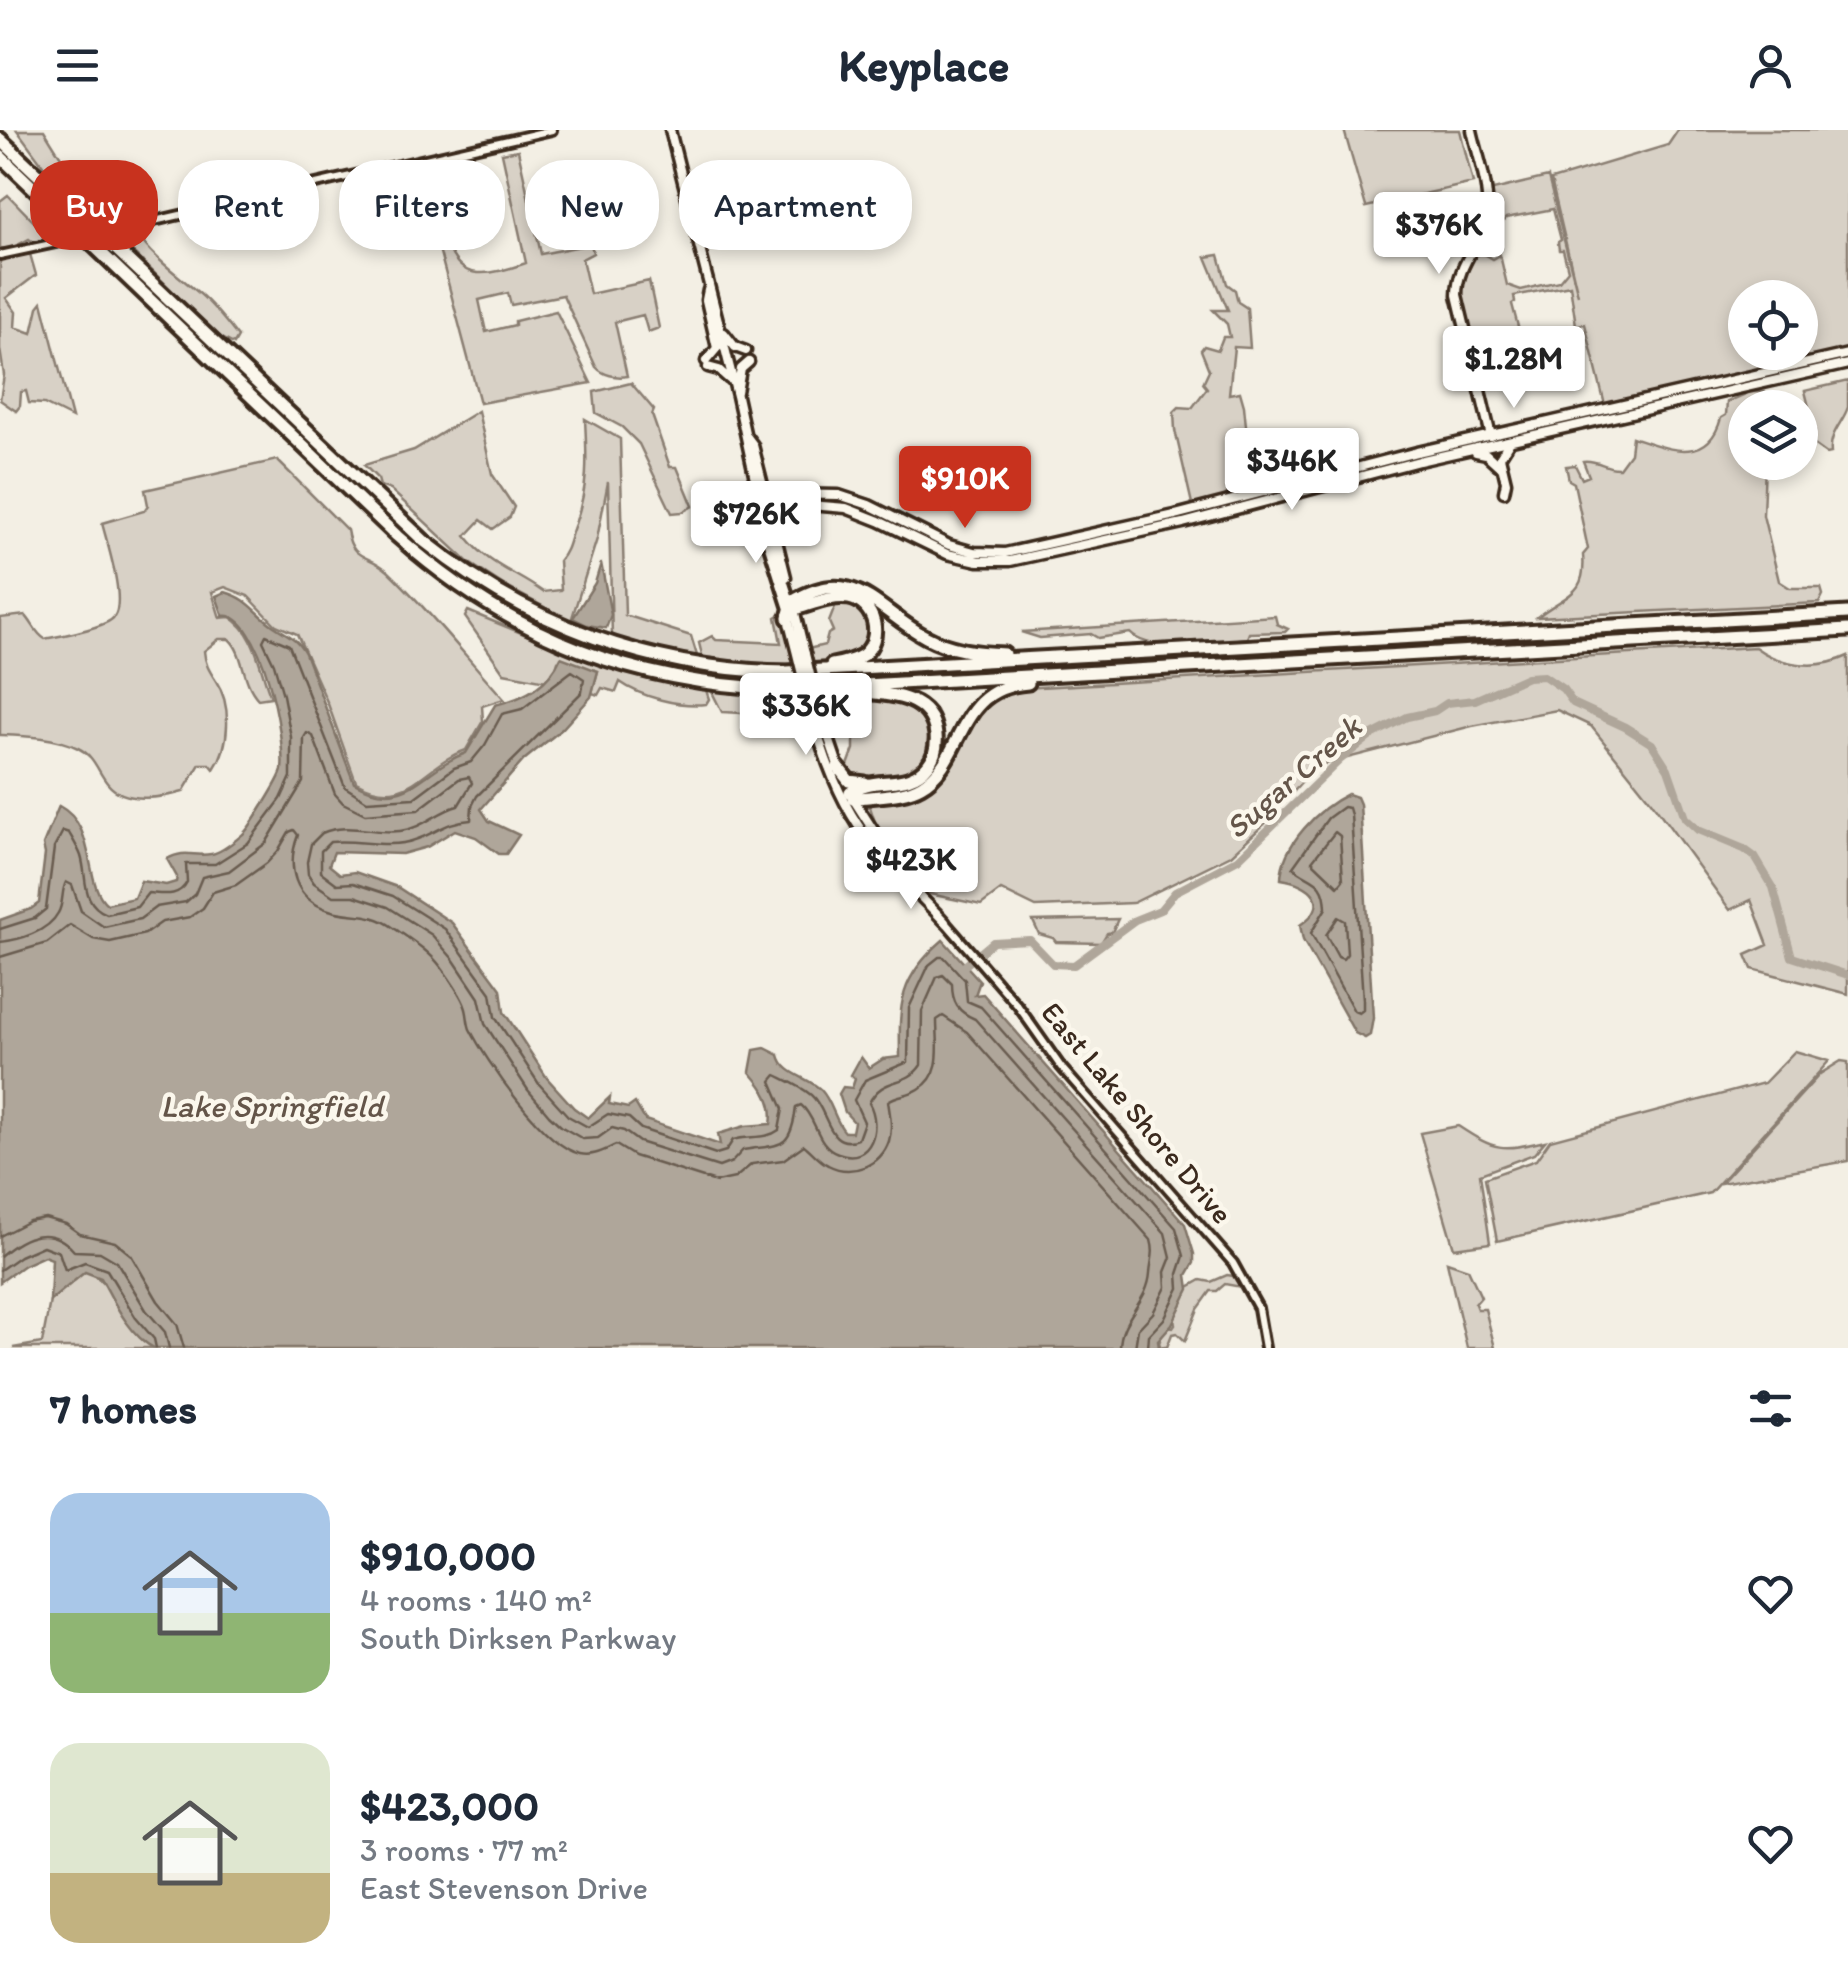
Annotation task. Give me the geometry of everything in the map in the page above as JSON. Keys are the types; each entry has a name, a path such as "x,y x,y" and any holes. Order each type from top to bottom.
{"highway":[{"path":"0,139 406,526 455,565 512,602 599,640 659,658 736,670 814,671 1848,613"},
{"path":"0,156 397,536 483,604 545,637 618,664 674,678 782,692 880,693 916,702 931,718 936,747 931,761 921,772 899,782 863,785 849,797"},
{"path":"769,541 791,609"},
{"path":"787,582 800,592 846,585 859,588 919,634 962,650 1113,654"},
{"path":"791,609 805,595 842,587 872,597"},
{"path":"736,670 838,664 858,658 872,644 874,622 858,601 839,598 791,609"},
{"path":"764,688 1848,630"},
{"path":"849,797 901,793 924,784 936,772 975,707 1005,687 1144,670"},
{"path":"838,768 852,782 899,782"}],"main road":[{"path":"670,130 746,440 783,564 825,754 873,834 904,877 945,922"},
{"path":"1472,130 1487,210 1482,231 1459,274 1457,289 1491,436"},
{"path":"710,286 706,300 717,348 707,364 723,372 734,384"},
{"path":"718,324 735,348 746,351"},
{"path":"761,476 774,490 855,499 949,546 974,552 1016,551 1848,354"},
{"path":"737,396 741,369 748,362"},
{"path":"763,501 846,508 947,554 978,562 1004,562 1200,518 1442,456 1846,365"},
{"path":"1472,440 1484,426 1481,396"},
{"path":"1486,418 1507,428 1546,423"},
{"path":"746,440 753,445 761,476 769,541"},
{"path":"741,500 751,487 743,451 746,440"},
{"path":"1504,492 1506,482 1500,454 1512,440"},
{"path":"1442,456 1481,452 1498,465"},
{"path":"763,501 780,494 829,494"},
{"path":"783,564 776,518 780,508 792,505"},
{"path":"922,532 936,532"},
{"path":"813,703 849,797"}],"street":[{"path":"0,255 552,130"},
{"name":"East Lake Shore Drive","path":"945,922 997,981 1072,1079 1234,1263 1258,1308 1266,1348"}],"shaded area":[{"path":"17,130 44,130 63,160 39,160"},
{"path":"1344,130 1460,130 1473,183 1366,207"},
{"path":"1678,130 1848,130 1848,350 1818,357 1818,280 1728,280 1728,370 1760,370 1605,405 1585,324 1576,325 1570,285 1514,296 1512,304 1524,349 1484,359 1475,356 1462,292 1474,254 1481,252 1493,259 1500,255 1507,285 1521,290 1559,281 1568,270 1563,250 1559,250 1561,240 1553,209 1506,218 1494,232 1500,247 1492,250 1484,246 1493,190 1548,177 1578,295 1551,180 1668,145"},
{"path":"518,150 525,182 525,250 540,250 541,254 592,250 582,259 590,294 649,281 659,328 648,332 643,315 615,322 627,376 614,376 596,367 563,295 511,305 508,293 479,300 486,332 556,311 591,383 480,403 439,250 450,250 457,263 470,271 496,272 526,263 502,153"},
{"path":"8,195 30,218 30,240 8,250 0,247 0,201"},
{"path":"130,250 150,250 200,294 238,337 234,344 218,336"},
{"path":"30,254 36,275 6,298 16,312 15,327 32,333 42,302 72,418 44,404 29,403 26,391 21,392 16,411 0,400 4,375 0,349 0,259"},
{"path":"1219,255 1227,284 1235,290 1238,302 1247,308 1250,348 1234,347 1229,394 1240,392 1249,456 1231,473 1233,487 1224,497 1193,508 1174,412 1179,407 1192,408 1207,388 1203,383 1209,370 1201,350 1204,346 1218,350 1223,337 1230,337 1227,324 1213,310 1228,310 1206,257"},
{"path":"1848,381 1848,407 1834,433 1831,453 1818,448 1818,390 1809,390"},
{"path":"631,383 654,410 652,415 670,467 677,467 693,506 682,512 672,513 639,444 622,427 596,413 594,392"},
{"path":"1727,402 1728,480 1764,480 1763,515 1779,581 1790,588 1821,588 1819,603 1537,617 1578,587 1583,555 1588,549 1574,483 1569,480 1566,466 1575,465 1582,479 1589,476 1583,461 1619,468 1630,453 1632,437 1672,449 1696,448 1715,433 1726,415"},
{"path":"478,411 492,474 514,507 510,517 493,529 481,520 466,536 474,546 543,592 561,590 559,561 580,510 585,484 585,419 620,439 625,615 691,636 698,659 612,636 608,482 597,539 571,621 468,562 391,490 380,486 364,465 414,450"},
{"path":"1256,455 1280,463 1289,478 1243,491 1238,487 1243,468"},
{"path":"277,460 347,530 357,552 381,565 403,586 504,699 482,706 483,721 466,750 402,788 374,790 356,782 297,634 276,625 248,596 225,587 212,592 220,618 230,617 247,633 271,697 258,699 229,639 219,639 204,651 225,702 226,737 214,769 210,764 200,764 183,792 154,797 124,795 108,784 92,759 78,748 50,739 0,735 0,618 25,615 45,639 102,625 114,617 118,598 102,523 144,511 148,505 145,490"},
{"path":"846,602 865,615 868,628 861,650 831,661 811,663 808,649 825,645 833,631 829,622 836,604"},
{"path":"468,611 614,667 706,690 709,699 706,704 695,705 672,702 620,682 616,692 602,688 598,695 592,693 598,671 558,661 554,674 546,681 504,673 465,617"},
{"path":"781,614 795,664 703,659 699,643 712,636 716,640 781,643 776,617"},
{"path":"1275,616 1277,624 1288,629 1285,632 1249,633 1247,638 1185,645 1153,643 1130,633 1098,638 1091,634 1040,638 1021,632"},
{"path":"1755,647 1777,659 1801,664 1825,663 1848,656 1848,994 1752,969 1746,955 1768,945 1751,900 1730,910 1591,726 1557,710 1472,726 1316,766 1269,820 1231,855 1133,903 1036,907 1001,890 981,905 930,894 878,831 869,804 913,797 933,783 946,770 987,707 1002,695 1022,688"},
{"path":"711,690 802,695 807,716 722,712"},
{"path":"820,696 882,697 917,709 929,733 925,759 898,776 852,777 847,768 854,749 854,720 844,725 830,722"},
{"path":"1118,919 1101,943 1056,942 1039,934 1033,921"},
{"path":"1795,1051 1829,1061 1710,1193 1497,1241 1485,1178 1536,1160 1550,1140 1764,1083"},
{"path":"1841,1061 1848,1062 1848,1161 1721,1183 1820,1074"},
{"path":"1458,1126 1499,1147 1545,1141 1534,1154 1480,1174 1490,1243 1454,1248 1420,1133"},
{"path":"1447,1262 1468,1269 1481,1297 1475,1304 1477,1309 1485,1309 1495,1348 1467,1348"},
{"path":"85,1271 104,1284 134,1331 154,1348 13,1348 42,1343 50,1301"},
{"path":"1233,1276 1241,1287 1225,1284 1211,1291 1198,1309 1185,1341 1177,1333 1172,1334 1167,1347 1161,1347 1165,1326 1175,1324 1187,1288 1201,1280 1211,1282"}],"water":[{"path":"601,563 611,615 606,628 573,618 595,583"},
{"name":"Lake Springfield","path":"225,592 246,602 302,648 354,783 372,791 401,791 466,753 495,705 535,689 561,657 598,671 591,697 562,729 524,760 481,809 489,821 519,835 506,854 455,830 427,847 402,854 334,852 329,865 340,874 355,872 397,887 452,923 501,989 504,1012 547,1078 574,1108 588,1118 610,1097 609,1104 628,1108 635,1103 645,1120 720,1145 718,1134 771,1124 767,1096 750,1072 754,1050 765,1048 821,1090 841,1127 852,1132 854,1122 845,1112 839,1094 843,1087 852,1088 855,1079 851,1075 861,1057 869,1068 883,1059 900,1057 905,992 918,967 943,940 980,981 975,995 983,994 1185,1224 1194,1254 1187,1275 1189,1289 1172,1324 1158,1340 1159,1348 154,1348 130,1326 101,1278 85,1272 50,1301 52,1259 44,1256 0,1282 0,920 39,903 43,845 59,806 80,827 95,883 107,904 134,898 141,881 166,885 176,882 167,859 179,854 215,853 252,823 282,770 280,732 259,654 237,620 223,616 216,596"},
{"path":"1348,794 1357,797 1360,804 1373,1018 1370,1035 1365,1038 1355,1033 1303,940 1300,925 1315,909 1314,895 1301,885 1281,879 1295,840 1325,808"}],"waterway":[{"name":"Sugar Creek","path":"962,968 993,942 1030,940 1053,964 1074,965 1135,920 1160,910 1175,892 1238,859 1341,759 1372,735 1447,703 1475,700 1527,677 1544,676 1563,689 1573,703 1652,744 1668,769 1685,818 1698,830 1755,857 1773,887 1792,957 1848,975"}]}
